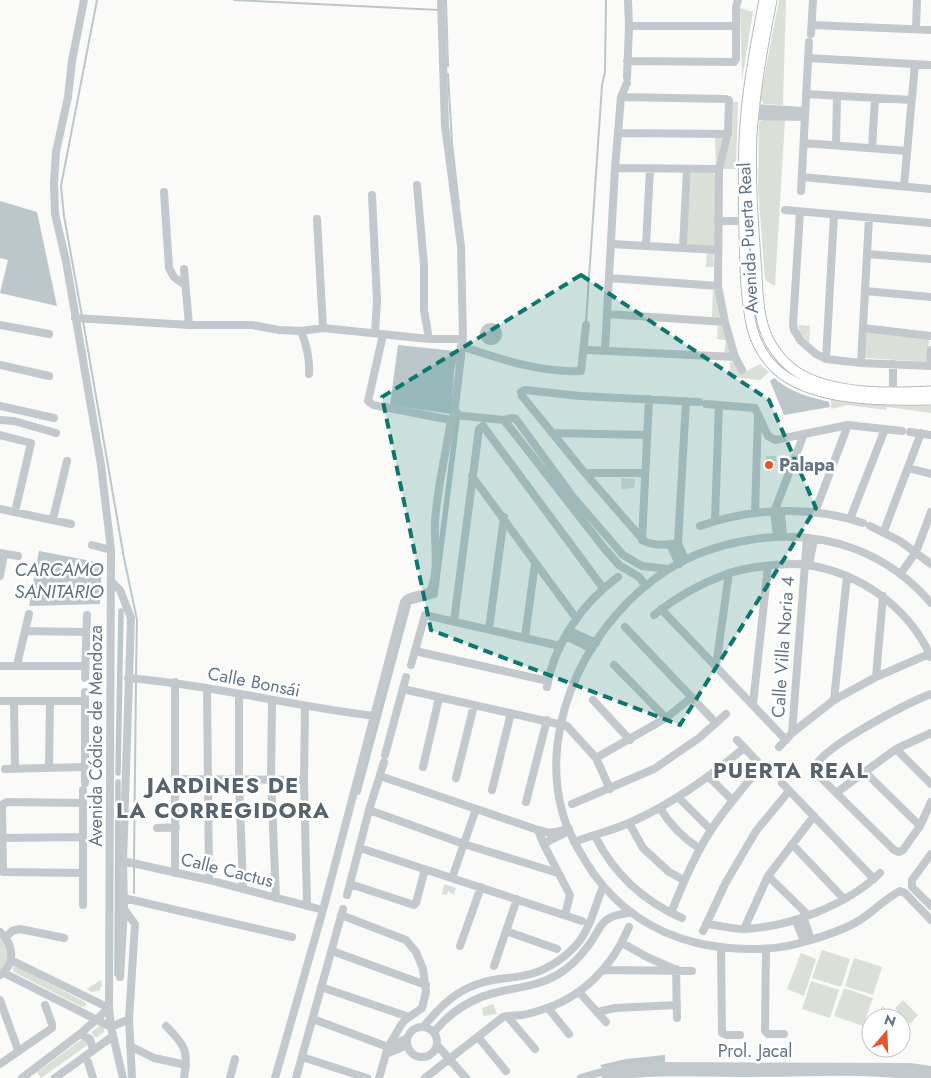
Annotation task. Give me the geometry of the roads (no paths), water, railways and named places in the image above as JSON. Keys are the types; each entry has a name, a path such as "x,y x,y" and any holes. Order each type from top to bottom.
{"main road":[{"name":"Avenida Puerta Real","path":"764,0 755,43 744,135 744,219 748,301 752,329 760,349 773,367 796,383 818,391 842,396 879,399 931,400"},
{"name":"Avenida Puerta Real","path":"772,0 754,112 752,163 752,214 759,301 764,330 771,344 794,370 825,384 842,388 931,391"},
{"path":"748,301 759,301"}],"street":[{"name":"Avenida Códice de Mendoza","path":"84,0 72,61 68,97 56,152 55,214 66,261 101,465 111,550 109,1008 111,1027 123,1078"},
{"path":"274,1078 323,910 404,601 432,589 435,564 436,516 462,343 460,246 445,126 442,0"},
{"path":"605,350 615,168 621,97 627,80 628,0"},
{"path":"627,61 734,62 736,58 738,0"},
{"path":"801,191 804,143 802,114 806,94 813,0"},
{"path":"916,29 917,0"},
{"path":"812,25 931,30"},
{"path":"629,26 736,26"},
{"path":"808,58 931,65"},
{"path":"904,186 915,64"},
{"path":"806,94 912,100"},
{"path":"836,145 838,96"},
{"path":"621,97 728,99 730,102 728,134 719,169 718,286 735,358 742,370"},
{"path":"872,148 875,98"},
{"path":"754,112 802,114"},
{"path":"618,132 728,134"},
{"path":"804,143 907,151"},
{"path":"615,168 719,169"},
{"path":"646,246 650,169"},
{"path":"683,248 687,169"},
{"path":"802,177 931,189"},
{"path":"416,185 424,265 424,310 429,339"},
{"path":"164,192 170,268 174,277 184,285"},
{"path":"372,195 379,334 368,400 373,405 452,418 504,420 623,555 642,566 668,569"},
{"path":"785,210 931,223"},
{"path":"800,212 794,330 806,347 826,358 860,363 930,366 931,350"},
{"path":"826,358 834,215"},
{"path":"718,218 744,219"},
{"path":"860,363 869,218"},
{"path":"317,219 323,328"},
{"path":"611,244 718,250"},
{"path":"867,254 931,259"},
{"path":"184,269 188,324"},
{"path":"609,278 718,286"},
{"path":"865,291 931,297"},
{"path":"607,314 725,322"},
{"path":"75,318 188,324 252,325 279,330 301,331 323,328 429,339 462,343 507,361 538,368 570,372 581,371 586,325"},
{"path":"0,323 49,334"},
{"path":"862,328 931,336"},
{"path":"301,331 309,356 309,374"},
{"path":"588,350 735,358"},
{"path":"890,364 891,391"},
{"path":"0,365 49,376"},
{"path":"674,544 650,544 642,540 585,474 522,396 521,392 524,390 580,396 686,401 719,406 754,407 768,436 779,440 848,425 931,435"},
{"path":"642,540 649,400"},
{"path":"680,559 674,544 686,401"},
{"path":"0,406 54,418"},
{"path":"715,521 719,406"},
{"path":"755,512 758,413"},
{"path":"0,420 31,442 15,512"},
{"path":"815,512 848,425"},
{"path":"454,621 472,476 479,429 483,426 602,588"},
{"path":"0,435 12,429 56,433"},
{"path":"850,519 885,429"},
{"path":"552,433 647,435"},
{"path":"884,531 921,433"},
{"path":"779,533 778,512 804,434"},
{"path":"53,519 67,461"},
{"path":"908,468 931,474"},
{"path":"585,474 645,473"},
{"path":"472,476 504,517 576,618"},
{"path":"558,483 611,556 619,565 639,577 646,586"},
{"path":"0,509 71,524"},
{"path":"700,526 755,512 815,512 850,519 884,531 915,549 931,564"},
{"path":"901,568 922,537 931,512"},
{"path":"489,629 504,517"},
{"path":"922,537 931,531"},
{"path":"526,802 557,723 594,646 635,594 680,559 732,543 779,533 810,541 834,542 901,568 931,603"},
{"name":"Calle Villa Noria 4","path":"792,732 810,541"},
{"path":"92,545 111,550"},
{"path":"0,576 2,553 18,556"},
{"path":"524,637 535,563"},
{"name":"Calle Villa Noria 4","path":"654,615 690,592 729,573 768,566 807,565 846,576 883,596 899,610 917,632 930,656 876,676 834,700 792,732 778,747"},
{"name":"Calle Villa Noria 4","path":"753,704 768,566"},
{"path":"716,666 729,573"},
{"path":"834,700 846,576"},
{"path":"415,651 547,684 560,646 576,618 602,588 618,577"},
{"path":"111,581 120,590 131,618 123,861 124,909 120,977"},
{"path":"876,676 883,596"},
{"name":"Calle Villa Noria 4","path":"661,609 786,740"},
{"path":"17,665 29,614"},
{"path":"85,678 87,615"},
{"path":"411,665 425,615 560,646"},
{"path":"625,626 716,723"},
{"path":"25,631 86,632"},
{"path":"568,633 594,646"},
{"path":"614,665 666,718"},
{"path":"0,666 85,666"},
{"path":"346,895 406,677"},
{"name":"Calle Bonsái","path":"128,678 175,682 272,701 374,716"},
{"path":"175,682 175,873"},
{"path":"207,688 209,880"},
{"path":"403,690 557,723 596,758 610,789"},
{"path":"239,694 239,779 243,888"},
{"path":"931,694 890,713 864,728 817,762 815,767 817,774 896,852 901,852 920,826 931,802"},
{"path":"0,701 50,701 85,696 83,905"},
{"path":"596,758 666,718 692,697"},
{"path":"423,767 439,698"},
{"path":"593,700 630,740"},
{"path":"49,767 50,701"},
{"path":"272,701 271,779 276,898"},
{"path":"14,702 15,768"},
{"path":"456,778 474,705"},
{"path":"305,706 306,906"},
{"path":"492,790 511,714"},
{"path":"572,804 654,769 699,738 726,714"},
{"path":"557,723 556,774 562,812 569,830 603,887 631,912 651,926 682,940 721,948 766,949 833,932 860,920 898,891 902,891 930,919"},
{"path":"836,793 896,750 931,733"},
{"path":"737,740 770,774"},
{"path":"576,842 629,824 679,798 709,777 744,748"},
{"path":"896,750 931,784"},
{"path":"671,913 684,880 711,830 732,800 761,766"},
{"path":"5,768 84,767"},
{"path":"865,772 920,826"},
{"path":"111,780 126,775"},
{"path":"380,776 538,830 561,833"},
{"path":"709,777 732,800"},
{"path":"176,779 304,780"},
{"path":"782,783 877,876 844,899 802,917 744,929 705,928 725,884 756,831 789,791"},
{"path":"679,798 711,830"},
{"path":"83,803 4,804 2,808 1,852 2,870 4,873 83,873"},
{"path":"660,808 684,838 700,849"},
{"path":"452,878 476,809"},
{"path":"369,810 464,844 558,872"},
{"path":"744,929 768,876 814,816"},
{"path":"629,824 643,848 669,872 684,880"},
{"path":"157,828 176,827"},
{"path":"538,830 544,846 570,895 565,915"},
{"path":"544,846 550,840 569,830"},
{"path":"595,836 617,872 643,897 682,918"},
{"path":"2,838 83,837"},
{"path":"792,844 844,899"},
{"path":"360,848 582,921"},
{"path":"931,854 911,882 912,887 931,906"},
{"name":"Calle Cactus","path":"123,861 243,888 323,910"},
{"path":"350,884 414,905 425,869"},
{"path":"768,876 802,917 806,938"},
{"path":"460,946 481,887"},
{"path":"312,1019 387,1050 407,1042 413,1029 424,1026 441,1006 469,987 500,978 534,973 561,959 578,942 592,919 603,887"},
{"path":"124,898 292,937"},
{"path":"494,966 517,899"},
{"path":"124,909 135,924 129,1019 132,1078"},
{"path":"296,1078 342,912 408,942 416,952 423,969 426,992 422,1008 401,1025 387,1050 379,1078"},
{"path":"434,1032 457,1009 474,1000 499,992 544,982 559,973 574,962 589,946 604,922 611,917 631,912"},
{"path":"425,1078 507,1016 520,1015 548,1008 579,992 604,970 622,943 629,927"},
{"path":"64,938 20,929 3,935 10,945 11,960 2,974 111,1027 129,1019"},
{"path":"506,931 557,948"},
{"path":"622,943 647,957 676,969"},
{"path":"721,948 722,1033 726,1036 740,1035"},
{"path":"766,949 765,1031 768,1034 784,1034"},
{"path":"332,951 426,985"},
{"path":"11,960 109,1008 98,1020 28,1077"},
{"path":"676,969 677,1018"},
{"path":"604,970 692,970"},
{"path":"321,988 409,1017"},
{"path":"94,1001 103,1000 109,989"},
{"path":"579,992 606,1022"},
{"path":"0,1000 18,1050"},
{"path":"82,1012 92,1009 94,1001"},
{"path":"0,1064 52,1028 45,1005"},
{"path":"598,1012 615,1008 677,1005"},
{"path":"548,1008 569,1034"},
{"path":"82,1012 87,1020 88,1027"},
{"path":"507,1016 535,1049"},
{"path":"166,1026 183,1045 187,1060 184,1078"},
{"path":"407,1042 414,1055 426,1057 432,1054 437,1045 438,1037 424,1026"},
{"path":"80,1034 90,1038 94,1050"},
{"path":"55,1078 113,1036"},
{"path":"478,1037 506,1071"},
{"path":"437,1045 466,1078"},
{"path":"130,1046 154,1058 186,1065"},
{"path":"302,1057 367,1078"},
{"path":"230,1078 235,1059"},
{"path":"88,1062 93,1078"},
{"name":"Prol. Jacal","path":"581,1078 622,1067 693,1072"},
{"name":"Prol. Jacal","path":"606,1078 634,1074 693,1072 910,1067 931,1070"},
{"path":"693,1072 710,1075 741,1076 871,1075 930,1078"}],"water":[{"path":"0,201 37,212 57,306 0,293 8,260 0,258"},
{"path":"491,323 499,326 502,334 499,342 491,345 483,342 480,334 483,326"},
{"path":"398,345 455,351 460,347 454,371 451,414 390,405"},
{"path":"774,378 793,390 829,402 830,407 784,415 770,381"},
{"name":"CARCAMO SANITARIO","path":"39,551 102,563 100,604 29,606"},
{"path":"665,1055 665,1062 627,1064 602,1068 600,1065 626,1059"}],"waterway":[{"path":"82,316 64,216 61,186 97,0"},
{"path":"234,0 439,10"},
{"path":"446,0 448,66"},
{"path":"586,322 602,85 605,72 606,0"},
{"path":"448,74 452,143 459,205"},
{"path":"83,321 124,558 137,620 136,676"},
{"path":"358,792 409,602 435,595 458,412"},
{"path":"118,773 121,611"},
{"path":"134,861 136,681"},
{"path":"117,974 118,782"},
{"path":"134,866 134,893"}],"place":[{"name":"Palapa","path":"769,465"}],"district":[{"name":"PUERTA REAL","path":"791,770"},
{"name":"JARDINES DE LA CORREGIDORA","path":"223,798"}]}
